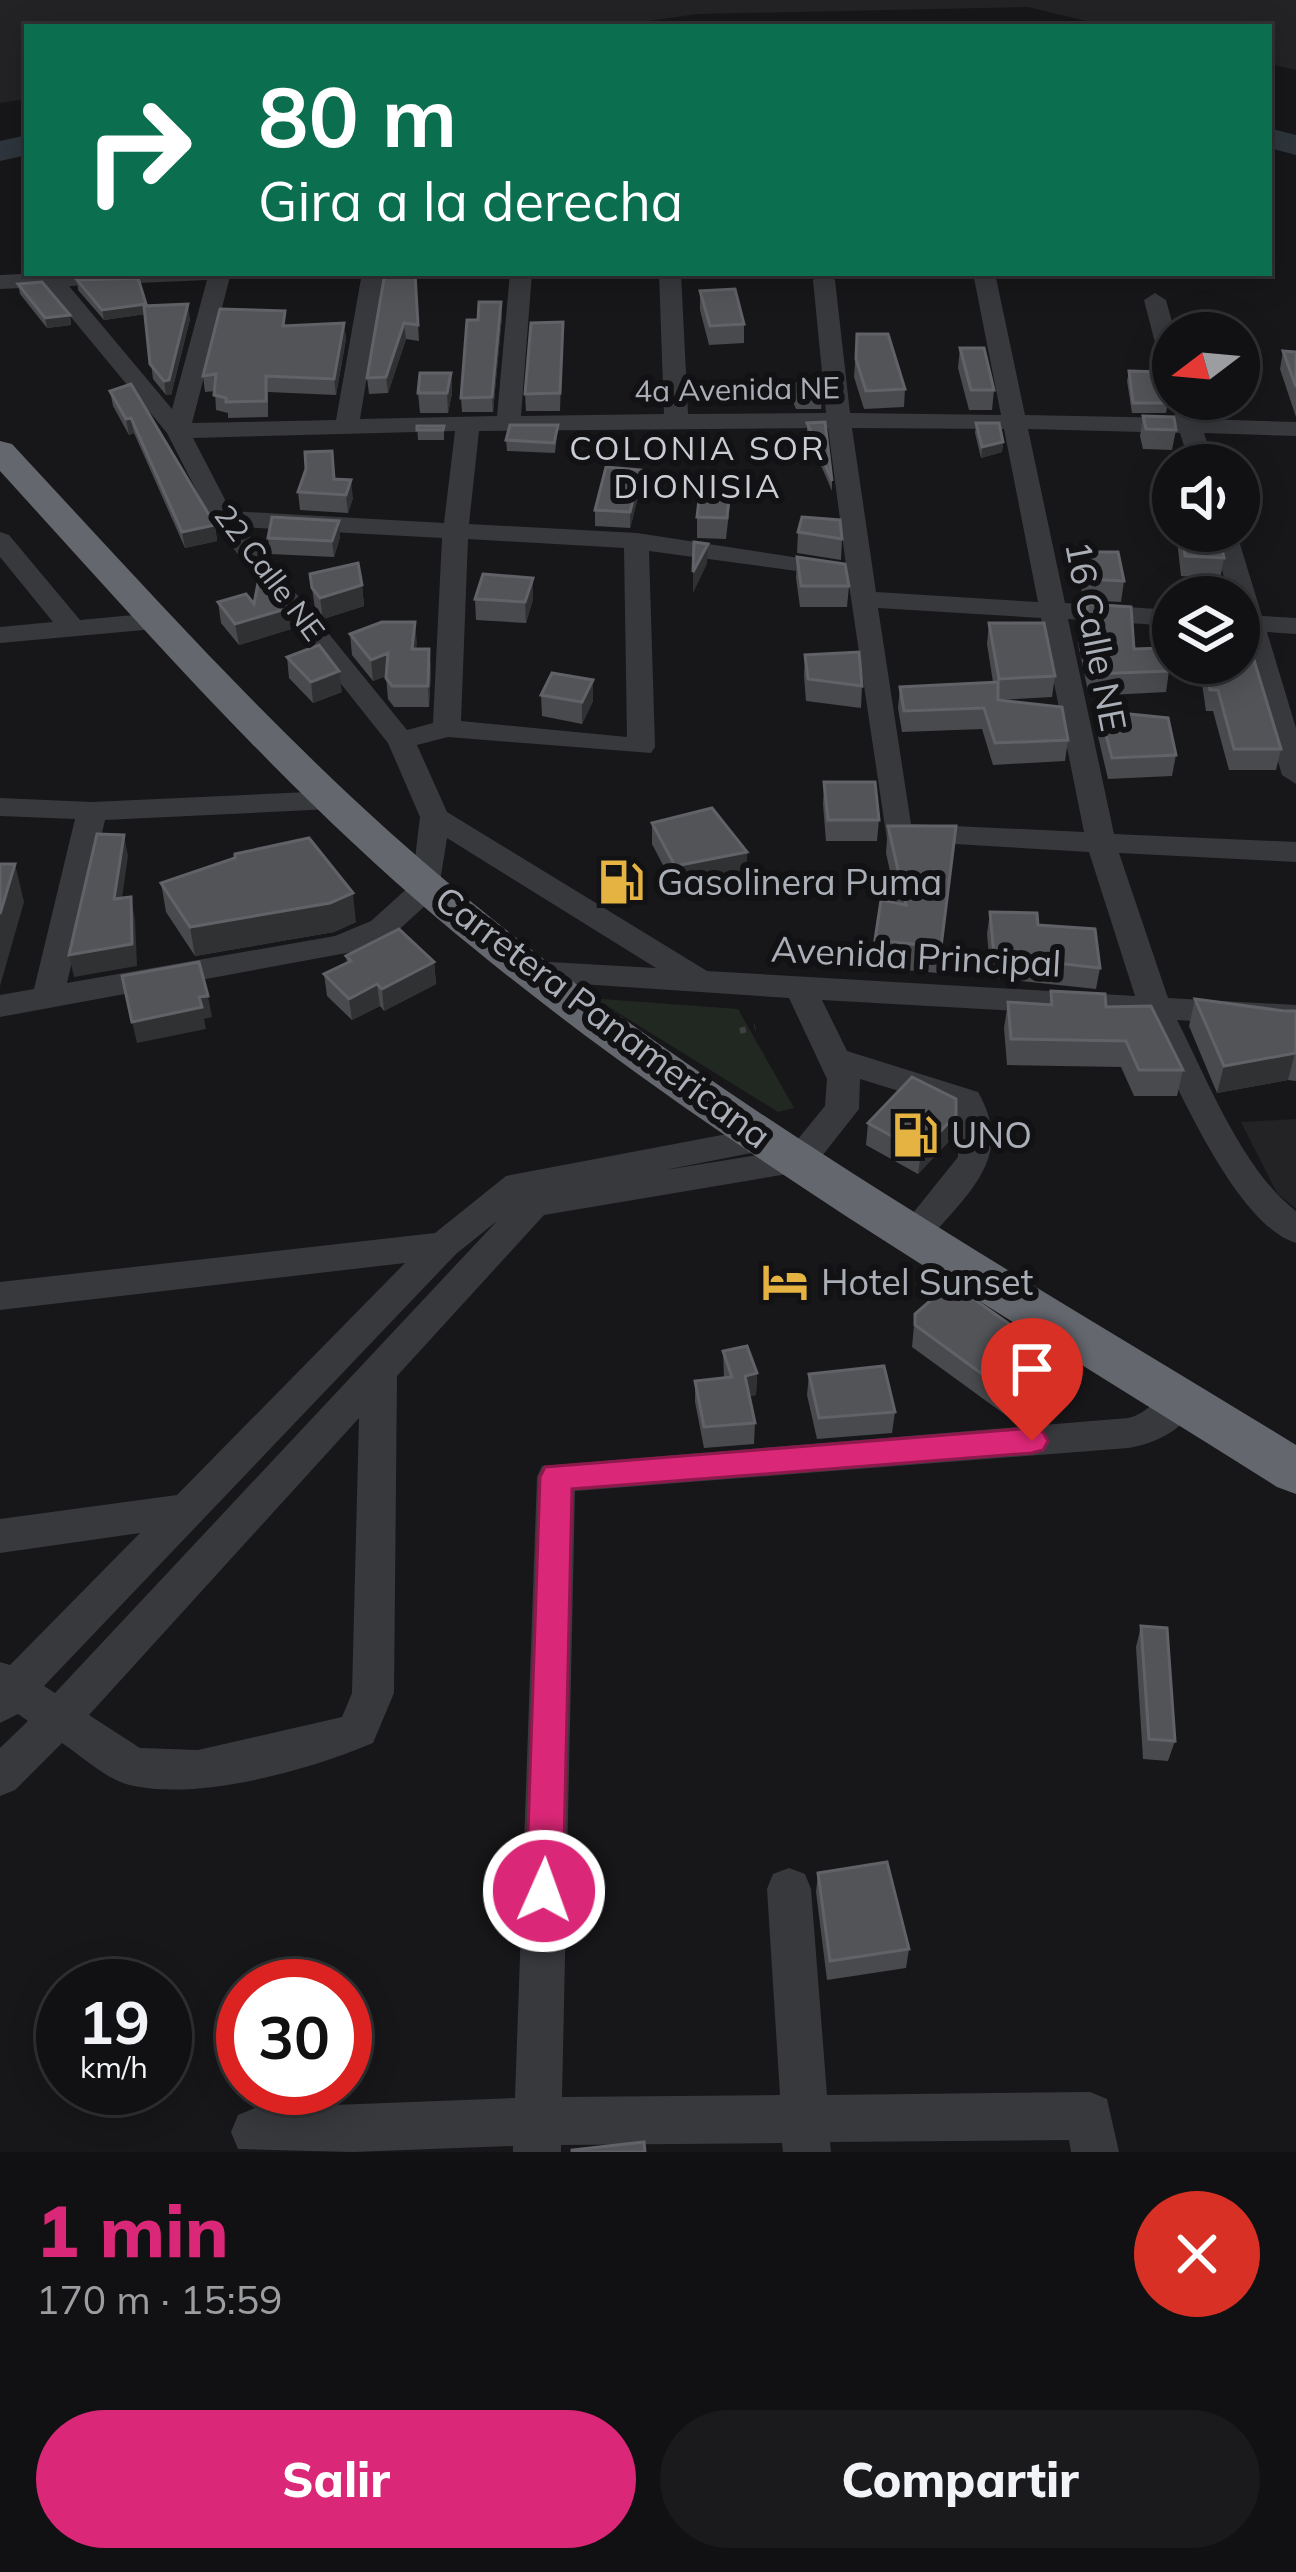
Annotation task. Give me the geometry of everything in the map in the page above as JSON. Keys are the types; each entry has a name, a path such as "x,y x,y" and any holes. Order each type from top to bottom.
{"highway":[{"name":"Carretera Panamericana","path":"0,452 155,621 331,800 427,887 532,972 782,1150 1294,1468"}],"street":[{"path":"0,282 114,276"},
{"path":"178,431 219,276"},
{"path":"346,426 372,276"},
{"path":"508,424 520,276"},
{"path":"670,276 676,421"},
{"name":"16 Calle NE","path":"985,276 1101,843 1156,1008 1212,1122 1266,1207 1296,1230"},
{"name":"22 Calle NE","path":"51,278 178,431 222,518 400,741 435,817"},
{"path":"824,280 836,419 897,833 1296,852"},
{"path":"1156,300 1159,312"},
{"name":"4a Avenida NE","path":"178,431 1014,418 1296,429"},
{"path":"1188,420 1195,444"},
{"path":"447,728 456,530 467,424"},
{"path":"222,518 637,542 864,587 1055,612 1152,617"},
{"path":"0,540 73,629"},
{"path":"400,741 447,728 641,747 641,670 631,602 637,542"},
{"path":"0,635 155,621"},
{"path":"1260,623 1296,626"},
{"path":"1260,667 1296,775"},
{"path":"0,807 92,811 331,800"},
{"path":"48,996 92,811"},
{"path":"0,1006 341,945 382,928 427,887 435,817 700,982"},
{"name":"Avenida Principal","path":"532,972 1296,1016"},
{"path":"0,1776 60,1718 534,1204 782,1150 842,1109 844,1079 801,991"},
{"path":"835,1059 966,1100 974,1114 975,1160 915,1233"},
{"path":"379,1371 373,1693 358,1730 326,1743 198,1769 134,1767 60,1718 5,1691 444,1245 518,1185 782,1150"},
{"path":"0,1296 444,1245"},
{"path":"537,2136 556,1477 1128,1433 1149,1429 1180,1400"},
{"path":"0,1536 187,1510"},
{"path":"789,1888 806,2137"},
{"path":"255,2132 806,2137 1090,2116 1095,2152"}],"path":[{"path":"740,1030 754,1027"}],"shaded area":[{"path":"0,0 1296,0 1296,70 1272,65 1272,24 1099,24 1028,7 698,14 628,24 24,24 24,99 0,103"},
{"path":"599,1001 738,1009 794,1108 778,1112"},
{"path":"1296,1119 1296,1209 1277,1193 1241,1122"}],"building":[{"path":"384,276 415,276 418,325 404,323 386,377 367,378"},
{"path":"138,278 146,304 102,310 77,280"},
{"path":"42,282 70,315 45,318 18,284"},
{"path":"735,289 744,324 710,326 700,291"},
{"path":"479,302 501,302 492,397 461,398 467,320 478,320"},
{"path":"188,304 169,380 164,381 150,364 144,306"},
{"path":"220,309 285,311 283,326 344,323 334,379 266,376 266,401 226,402 214,395 216,374 203,376"},
{"path":"563,322 560,393 525,394 531,323"},
{"path":"857,334 888,334 905,389 866,391 856,359"},
{"path":"960,348 984,348 994,390 971,390"},
{"path":"1283,351 1296,352 1296,387"},
{"path":"1129,371 1152,372 1152,403 1133,403"},
{"path":"420,373 451,373 447,393 418,393"},
{"path":"820,382 822,398 797,399 791,384"},
{"path":"131,384 215,525 182,532 131,418 126,419 110,391"},
{"path":"1143,416 1174,420 1176,430 1146,429"},
{"path":"825,422 832,481 807,423"},
{"path":"976,423 999,423 1003,442 982,447"},
{"path":"510,425 558,425 554,443 506,440"},
{"path":"417,426 444,426 443,430 417,430"},
{"path":"332,451 334,479 351,480 346,495 298,492 306,469 305,452"},
{"path":"606,467 641,470 630,512 595,510"},
{"path":"701,483 730,484 727,518 697,517"},
{"path":"272,517 339,521 332,541 268,538"},
{"path":"802,517 840,520 842,539 798,532"},
{"path":"694,542 708,544 693,572"},
{"path":"1084,552 1118,552 1124,581 1085,579"},
{"path":"1185,552 1222,552 1224,558 1185,556"},
{"path":"797,557 845,564 849,586 801,586"},
{"path":"358,563 362,585 320,598 312,588 310,574"},
{"path":"260,573 289,608 235,624 218,602 246,594 254,604"},
{"path":"483,574 533,578 525,602 475,599"},
{"path":"1087,604 1131,607 1134,649 1152,648 1152,672 1092,674 1081,622 1088,622"},
{"path":"382,622 415,622 412,649 429,649 428,686 392,686 386,678 388,653 371,660 350,634"},
{"path":"989,623 1044,623 1055,676 999,679"},
{"path":"319,645 339,671 311,682 287,657"},
{"path":"859,652 862,686 808,679 805,655"},
{"path":"552,673 593,680 582,702 541,695"},
{"path":"1260,680 1281,749 1234,749 1218,690 1210,690 1209,684 1260,684"},
{"path":"998,682 998,700 1062,707 1068,740 995,743 984,708 904,711 900,687"},
{"path":"1100,711 1168,718 1176,755 1112,758"},
{"path":"824,782 875,782 879,820 828,820"},
{"path":"712,808 747,852 675,866 652,823"},
{"path":"888,826 956,826 941,947 875,940 881,900 906,905"},
{"path":"97,834 124,835 114,899 131,897 132,944 69,955"},
{"path":"309,838 353,893 330,903 190,927 161,883 235,858 235,854"},
{"path":"0,864 15,864 0,914"},
{"path":"990,912 1037,913 1038,925 1095,929 1100,968 994,956"},
{"path":"399,929 434,962 382,989 377,984 349,999 324,974 351,961 346,956"},
{"path":"199,962 208,996 199,997 202,1007 132,1022 122,976"},
{"path":"1051,991 1105,994 1106,1007 1151,1006 1183,1070 1139,1070 1126,1041 1011,1039 1008,1002 1052,1005"},
{"path":"1195,999 1296,1011 1296,1053 1224,1066"},
{"path":"912,1077 956,1099 956,1115 921,1152 868,1123"},
{"path":"951,1283 1058,1358 1015,1398 915,1325 915,1314"},
{"path":"747,1346 757,1373 745,1376 755,1423 704,1427 695,1381 732,1377 723,1351"},
{"path":"884,1366 895,1412 819,1418 809,1374"},
{"path":"1141,1626 1167,1628 1175,1741 1149,1739"},
{"path":"887,1862 909,1949 830,1961 818,1873"},
{"path":"644,2142 645,2152 572,2152 572,2150"}],"waterway":[{"path":"1272,139 1296,145"},
{"path":"0,151 24,146"}],"place":[{"name":"Gasolinera Puma","path":"621,882"},
{"name":"UNO","path":"915,1135"},
{"name":"Hotel Sunset","path":"785,1282"}],"district":[{"name":"COLONIA SOR DIONISIA","path":"698,467"}],"route":[{"path":"544,1891 556,1477 1032,1441"}]}
